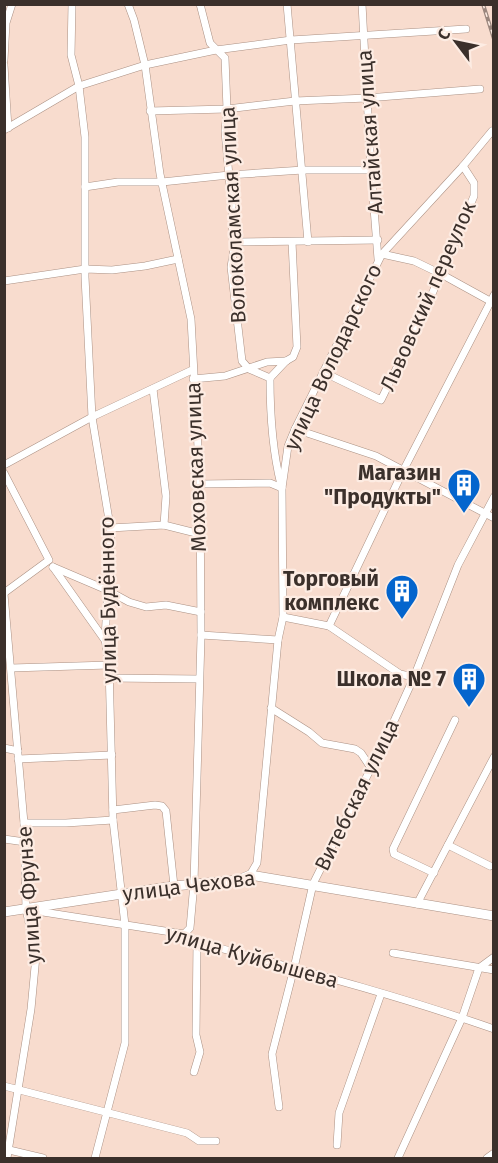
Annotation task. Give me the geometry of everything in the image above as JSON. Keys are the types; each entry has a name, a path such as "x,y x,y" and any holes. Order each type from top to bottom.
{"street":[{"path":"4,60 6,23 12,4"},
{"name":"улица Будённого","path":"72,4 71,55 79,86 85,137 85,269 92,417 110,528 105,639 109,665 112,810 125,925 125,1043 94,1158"},
{"name":"Моховская улица","path":"128,4 145,65 162,182 191,319 200,484 201,635 194,883 190,927 184,934"},
{"name":"Волоколамская улица","path":"200,4 210,43 225,58 227,109 225,131 233,221 232,237 235,242 231,267 242,361 249,369"},
{"path":"287,4 308,242"},
{"name":"Алтайская улица","path":"362,4 371,170 380,257"},
{"path":"4,65 6,129 79,86 145,65 216,50 291,40 466,29"},
{"path":"150,111 227,109 295,101 480,89"},
{"name":"улица Володарского","path":"250,875 257,863 278,640 283,617 282,488 288,446 380,257 492,131"},
{"name":"Львовский переулок","path":"323,372 381,400 441,274 474,196 474,183 463,166"},
{"path":"85,187 118,182 162,182 303,170 371,170"},
{"path":"235,242 378,240"},
{"path":"282,488 274,455 270,413 270,378 293,357 297,347 292,242"},
{"path":"328,626 403,471 492,298 414,261 380,257"},
{"path":"4,281 85,269 112,270 145,266 178,259"},
{"path":"193,380 225,376 267,362 286,361"},
{"path":"249,369 270,378"},
{"path":"4,465 92,417 192,370"},
{"path":"153,389 166,496 164,525"},
{"path":"295,429 376,456 494,518"},
{"path":"4,473 48,560 105,639"},
{"path":"200,484 270,483 282,488"},
{"name":"Витебская улица","path":"279,1107 272,1054 313,884 414,677 458,564 494,496"},
{"path":"110,528 164,525 200,534"},
{"name":"улица Фрунзе","path":"7,1158 6,1149 20,1090 32,1009 36,957 26,909 24,824 4,593 48,560"},
{"path":"53,567 129,602 146,607 166,606 201,612"},
{"path":"283,617 328,626 400,674 414,677"},
{"path":"201,635 278,640"},
{"path":"11,668 109,665"},
{"path":"109,678 200,679"},
{"path":"271,708 322,743 354,749 362,753 371,768"},
{"path":"434,873 394,854 393,849 455,720"},
{"path":"4,748 18,755 112,755"},
{"path":"417,904 494,757"},
{"path":"112,810 162,806 166,811 174,886"},
{"path":"24,824 113,820"},
{"path":"4,839 25,842"},
{"path":"448,845 490,866"},
{"name":"улица Чехова","path":"26,909 194,883 238,880 250,875 494,916"},
{"name":"улица Куйбышева","path":"4,912 26,909 184,934 197,942 294,968 494,1029"},
{"path":"194,1072 200,1052 196,1035 197,942"},
{"path":"393,953 494,970"},
{"path":"398,1158 462,1018 479,968 494,957"},
{"path":"337,1145 339,1113 381,994"},
{"path":"4,1086 187,1133 199,1141 216,1142"},
{"path":"6,1149 43,1158"},
{"path":"488,1158 494,1153"}],"railway":[{"path":"483,4 494,39"}],"place":[{"name":"Магазин \"Продукты\"","path":"464,514"},
{"name":"Торговый комплекс","path":"402,620"},
{"name":"Школа № 7","path":"469,708"}]}
